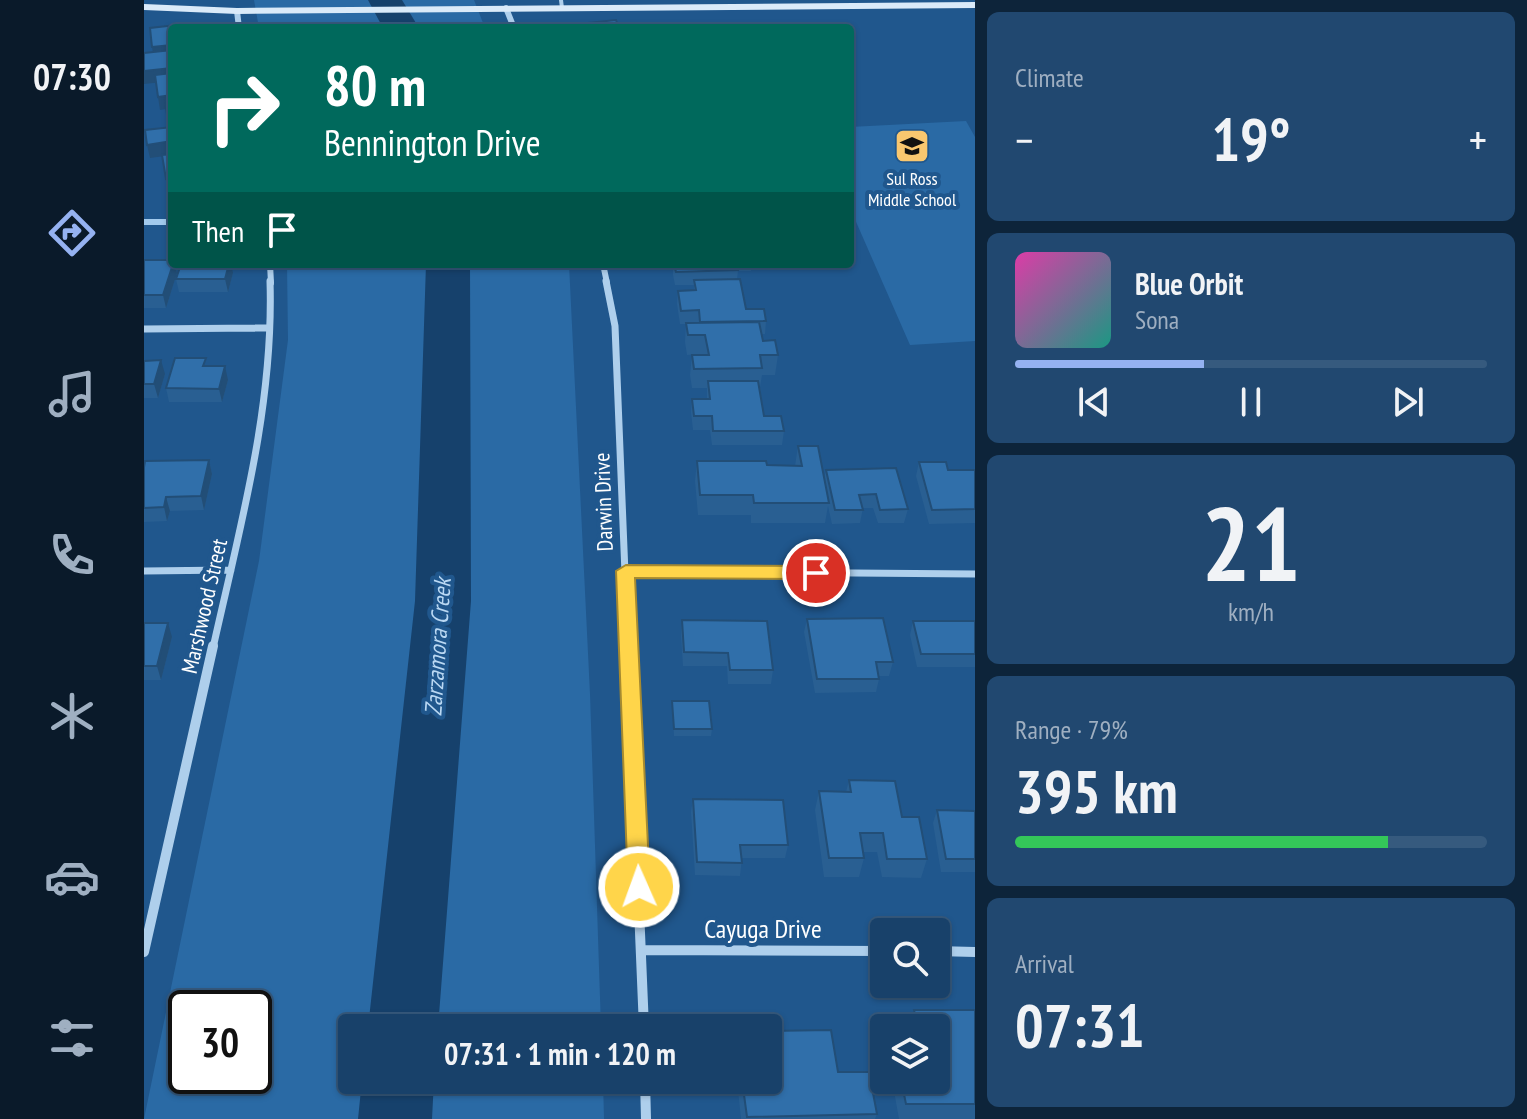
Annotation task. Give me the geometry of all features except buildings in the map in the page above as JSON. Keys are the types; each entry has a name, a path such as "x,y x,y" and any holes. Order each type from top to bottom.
{"street":[{"path":"144,7 237,11 468,9 561,4 975,5"},
{"path":"506,8 512,24"},
{"path":"237,11 239,24"},
{"name":"Marshwood Street","path":"144,952 147,928 231,570 263,413 270,268"},
{"name":"Darwin Drive","path":"604,268 615,326 644,1014"},
{"path":"144,329 269,328"},
{"path":"144,571 231,570"},
{"path":"626,571 975,574"},
{"name":"Cayuga Drive","path":"642,950 870,951"},
{"path":"950,951 975,952"},
{"path":"645,1094 646,1119"}],"shaded area":[{"path":"254,0 474,0 483,24 258,24"},
{"path":"966,121 975,137 975,341 910,345 854,217 854,127"},
{"path":"287,268 569,268 590,694 601,1014 338,1014 338,1094 603,1094 604,1119 144,1119 168,1003 168,1094 272,1094 272,990 171,990 259,561 288,340"}],"waterway":[{"name":"Zarzamora Creek","path":"385,0 399,24"},
{"path":"144,222 168,222"},
{"name":"Zarzamora Creek","path":"404,1014 443,601 448,268"},
{"name":"Zarzamora Creek","path":"395,1119 397,1094"}],"place":[{"name":"Sul Ross Middle School","path":"912,146"}],"route":[{"path":"639,887 626,571 816,573"}]}
